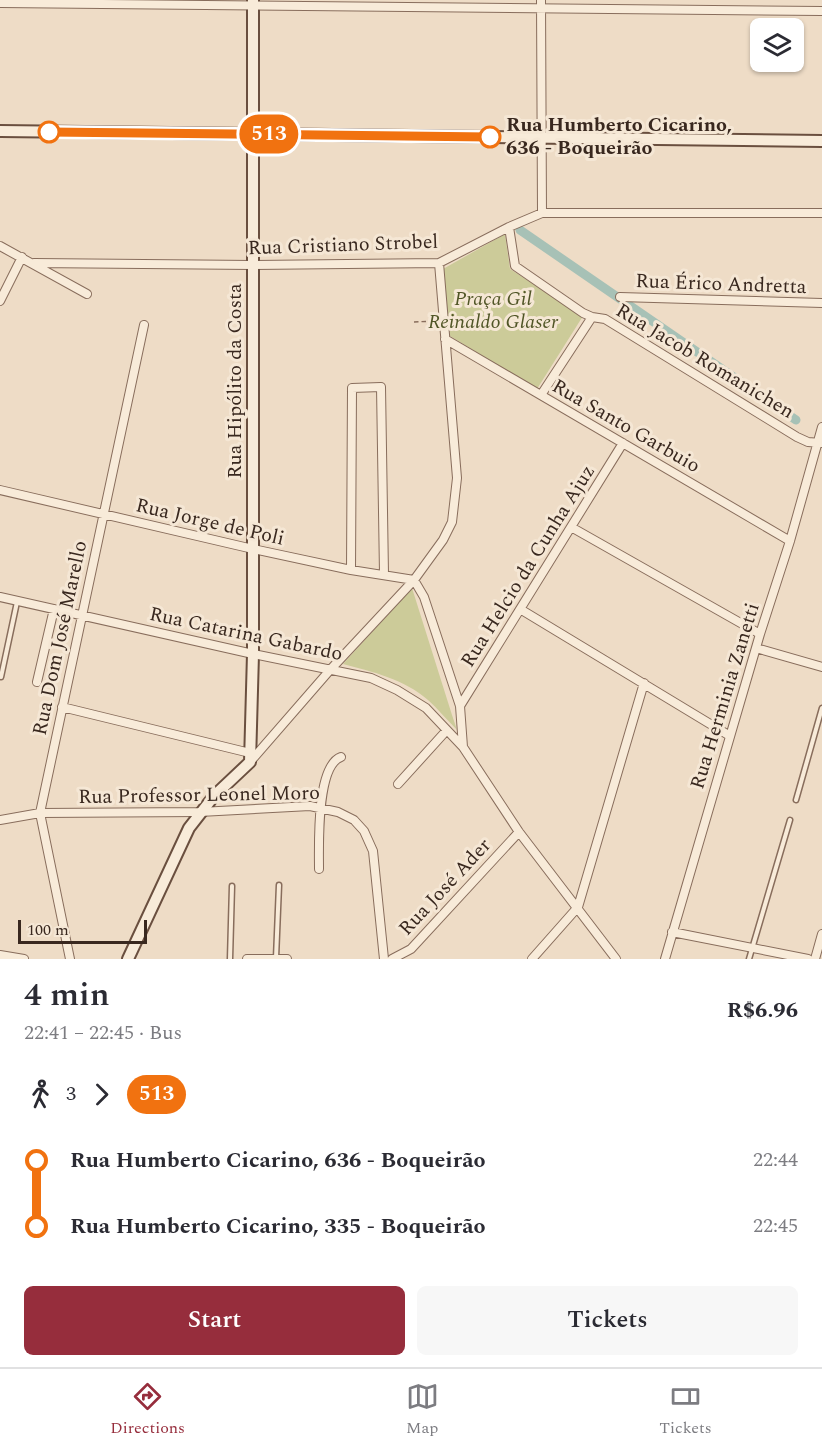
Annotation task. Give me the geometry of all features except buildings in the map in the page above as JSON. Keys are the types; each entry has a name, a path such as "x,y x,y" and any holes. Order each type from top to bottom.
{"street":[{"path":"0,3 542,4 822,11"},
{"name":"Rua Hipólito da Costa","path":"250,757 253,654 253,3"},
{"path":"542,4 542,213"},
{"path":"0,131 822,141"},
{"name":"Rua Cristiano Strobel","path":"34,263 253,265 439,263 542,213 822,213"},
{"name":"Rua Jacob Romanichen","path":"510,227 515,266 583,313 605,319 797,436 808,442 820,443"},
{"path":"0,246 87,294"},
{"path":"0,301 22,257"},
{"path":"128,959 189,828 200,812 414,580 443,540 452,522 457,478 439,263"},
{"name":"Rua Érico Andretta","path":"620,297 822,303"},
{"path":"541,395 592,317"},
{"name":"Rua Dom José Marello","path":"70,959 40,813 144,325"},
{"name":"Rua Santo Garbuio","path":"445,339 790,542"},
{"path":"351,570 352,388 381,387 384,574"},
{"name":"Rua Herminia Zanetti","path":"665,959 760,634 820,443 822,427"},
{"name":"Rua Helcio da Cunha Ajuz","path":"460,706 623,443"},
{"name":"Rua Jorge de Poli","path":"0,490 253,549 351,570 414,580"},
{"path":"571,527 760,634"},
{"path":"414,580 424,597 460,706 462,747"},
{"name":"Rua Catarina Gabardo","path":"0,597 371,678 397,690 426,708 462,747 519,832 616,959"},
{"path":"37,682 54,609"},
{"path":"520,609 730,736"},
{"path":"756,648 822,667"},
{"path":"532,959 578,907 644,683"},
{"path":"62,707 250,757"},
{"path":"398,784 446,730"},
{"path":"319,869 321,806 329,768 336,759 341,757"},
{"name":"Rua Professor Leonel Moro","path":"0,820 40,813 200,812 321,806 338,812 354,820 364,831 373,851 384,959"},
{"name":"Rua José Ader","path":"392,959 411,949 519,832"},
{"path":"672,932 808,959"},
{"path":"815,959 822,934"},
{"path":"0,955 24,959"},
{"path":"247,959 286,959"}],"lane":[{"path":"1,677 17,601"},
{"path":"796,800 822,708"},
{"path":"749,959 790,820"},
{"path":"276,959 279,885"},
{"path":"230,959 232,886"}],"path":[{"path":"414,322 444,320"}],"green space":[{"name":"Praça Gil Reinaldo Glaser","path":"505,234 510,269 583,316 537,389 450,336 443,269"},
{"path":"412,588 457,730 428,700 409,687 388,677 343,664"}],"waterway":[{"path":"520,230 796,420"}],"bus line":[{"name":"513","path":"49,132 490,137"}],"place":[{"name":"Rua Humberto Cicarino, 636 - Boqueirão","path":"490,137"}]}
